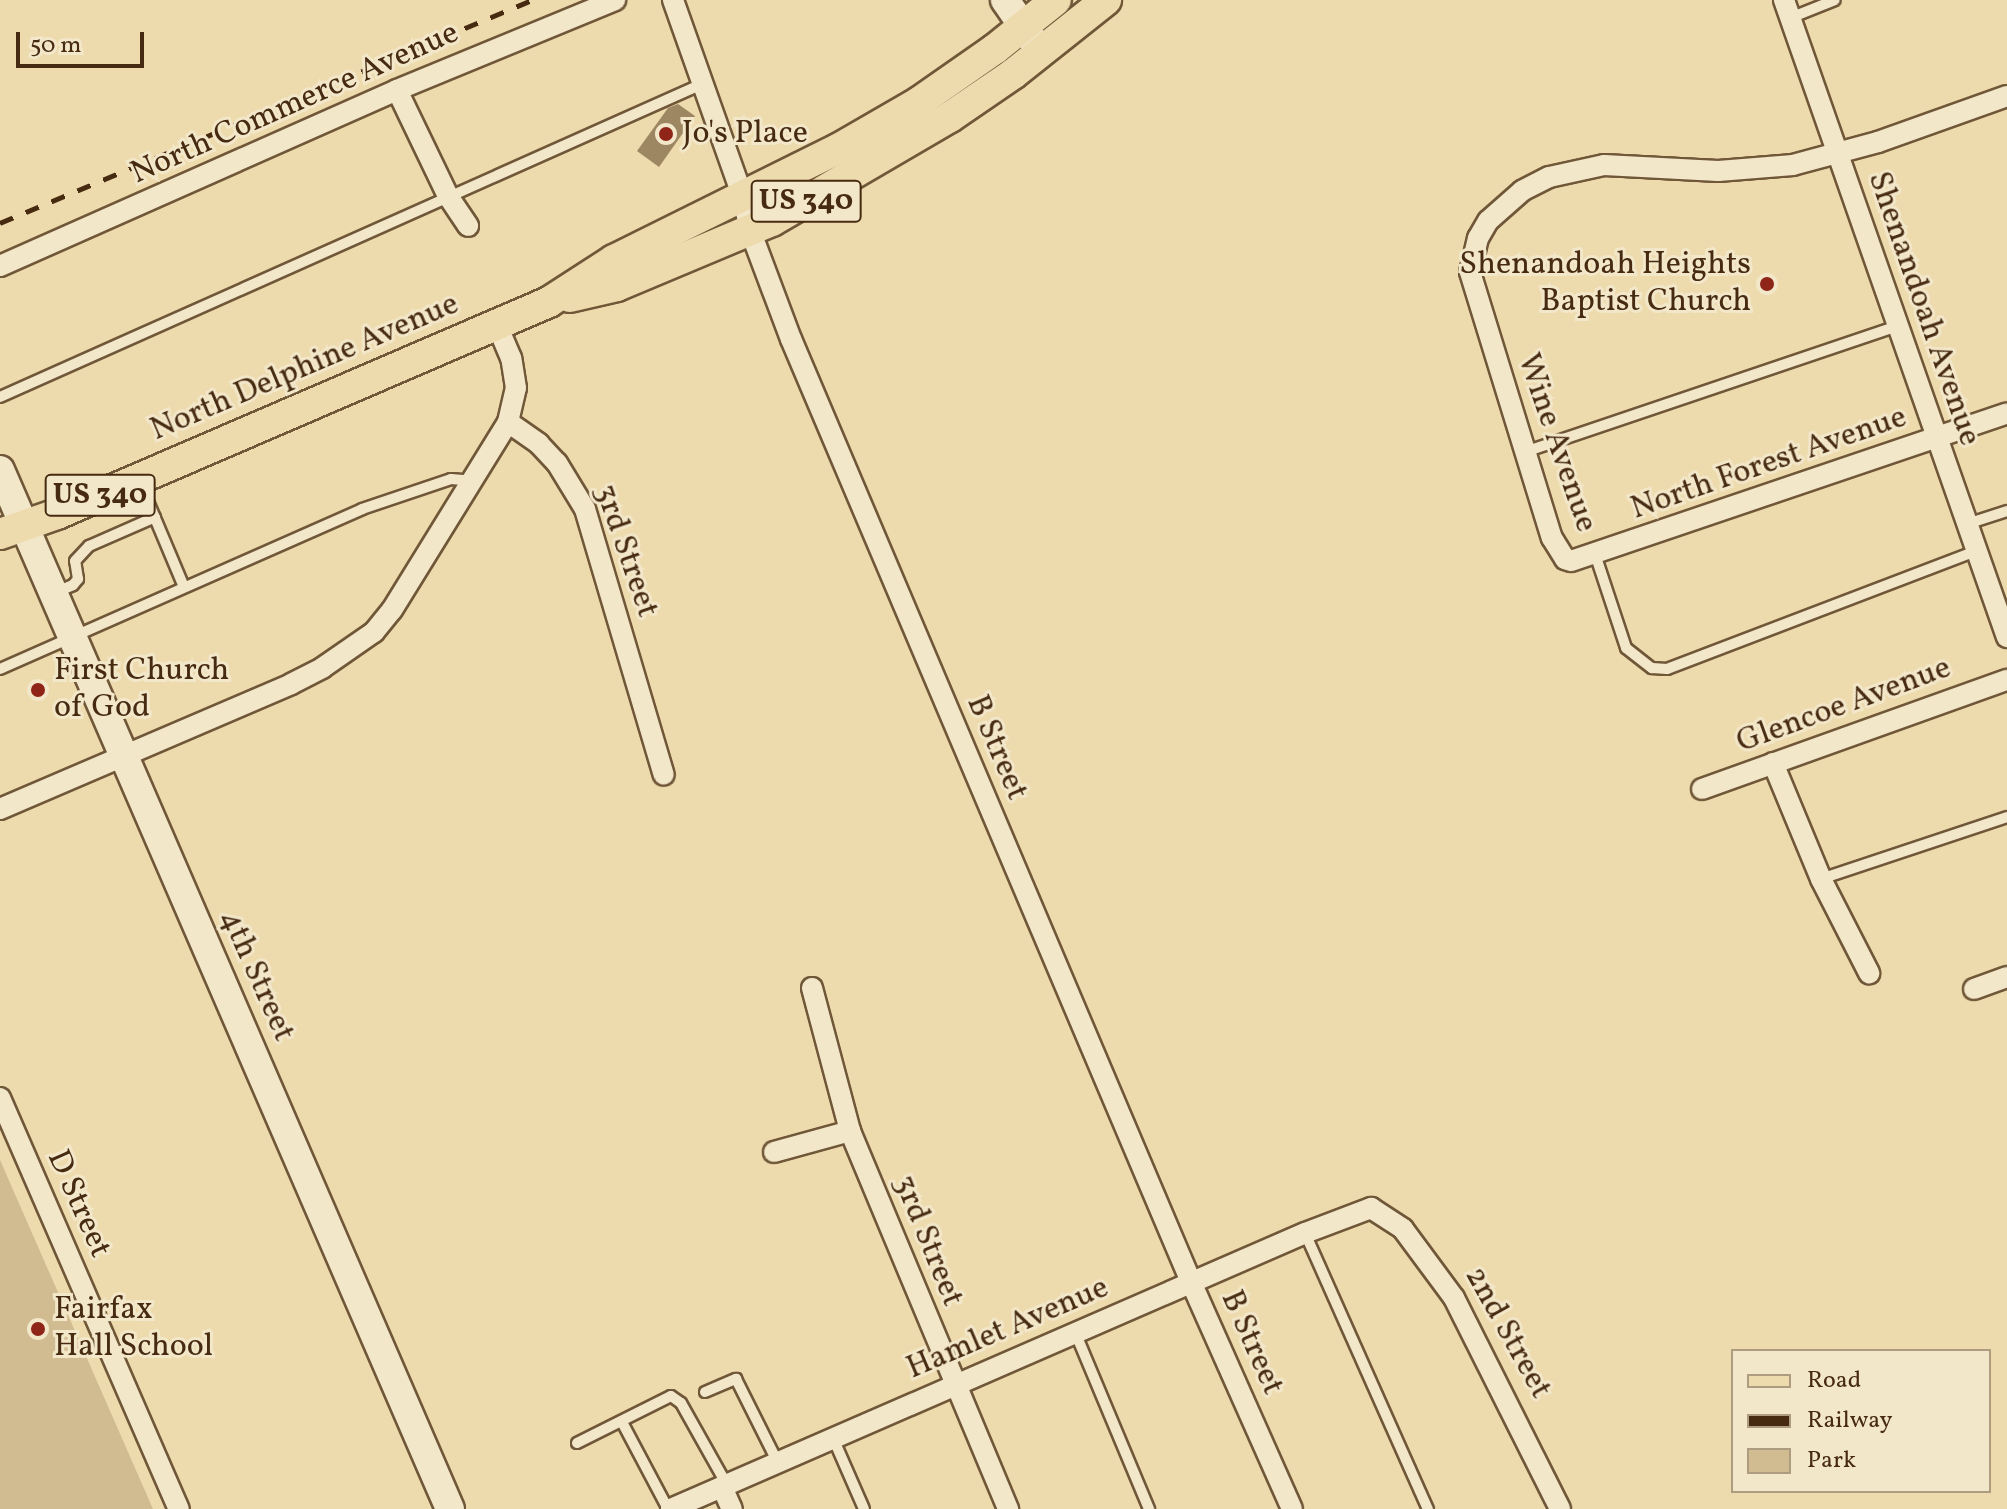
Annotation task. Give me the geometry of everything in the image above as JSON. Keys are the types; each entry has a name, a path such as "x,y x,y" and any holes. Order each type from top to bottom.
{"main road":[{"name":"North Delphine Avenue","path":"12,529 139,478 549,302 614,260 743,198 919,102 1056,0"},
{"name":"North Delphine Avenue","path":"549,302 617,286 750,230 880,160 950,117 1041,52 1106,0"}],"street":[{"name":"North Commerce Avenue","path":"0,266 397,90 615,0"},
{"name":"B Street","path":"673,0 743,198 750,230 911,625 1191,1282 1292,1509"},
{"path":"1005,0 1041,52"},
{"name":"Shenandoah Avenue","path":"1787,9 2007,637"},
{"path":"397,90 448,196 468,226"},
{"name":"Wine Avenue","path":"1595,554 1578,561 1565,559 1552,538 1473,289 1472,255 1478,238 1501,207 1522,191 1565,173 1604,165 1759,170 1838,153 2007,96"},
{"path":"0,809 291,684 363,641 392,610 508,422 516,388 511,358 497,325"},
{"name":"North Forest Avenue","path":"1595,554 2007,413"},
{"name":"3rd Street","path":"508,422 539,444 557,463 585,509 664,775"},
{"name":"4th Street","path":"0,470 12,529 53,593 450,1509"},
{"name":"Glencoe Avenue","path":"1702,789 2007,680"},
{"path":"1773,763 1821,879 1869,973"},
{"path":"1974,989 2007,977"},
{"name":"3rd Street","path":"812,988 850,1131 953,1385 1008,1509"},
{"name":"D Street","path":"0,1098 179,1509"},
{"path":"774,1152 850,1131"},
{"name":"Hamlet Avenue","path":"669,1509 1305,1233 1371,1208"},
{"name":"2nd Street","path":"1371,1208 1403,1229 1454,1298 1556,1508"},
{"path":"725,1486 732,1509"}],"lane":[{"path":"1787,9 1835,0"},
{"path":"0,397 702,84"},
{"path":"1525,452 1897,326"},
{"path":"139,478 184,587"},
{"path":"0,669 362,509 451,479 472,481"},
{"path":"1967,524 2007,511"},
{"path":"53,593 73,585 78,579 75,561 89,546 155,517"},
{"path":"1595,554 1626,648 1652,668 1667,669 1976,551"},
{"path":"1821,879 2007,817"},
{"path":"1305,1233 1428,1509"},
{"path":"1075,1332 1149,1509"},
{"path":"705,1392 736,1379 778,1463"},
{"path":"577,1443 671,1396 681,1403 725,1486"},
{"path":"622,1422 669,1509"},
{"path":"833,1438 864,1509"}],"green space":[{"name":"Fairfax Hall School","path":"0,1160 153,1509 0,1509"}],"building":[{"path":"678,104 695,116 659,167 637,151 668,108"}],"railway":[{"path":"0,223 532,0"}],"place":[{"name":"Jo's Place","path":"666,134"},
{"name":"Shenandoah Heights Baptist Church","path":"1767,284"},
{"name":"First Church of God","path":"38,690"},
{"name":"Fairfax Hall School","path":"38,1329"}]}
